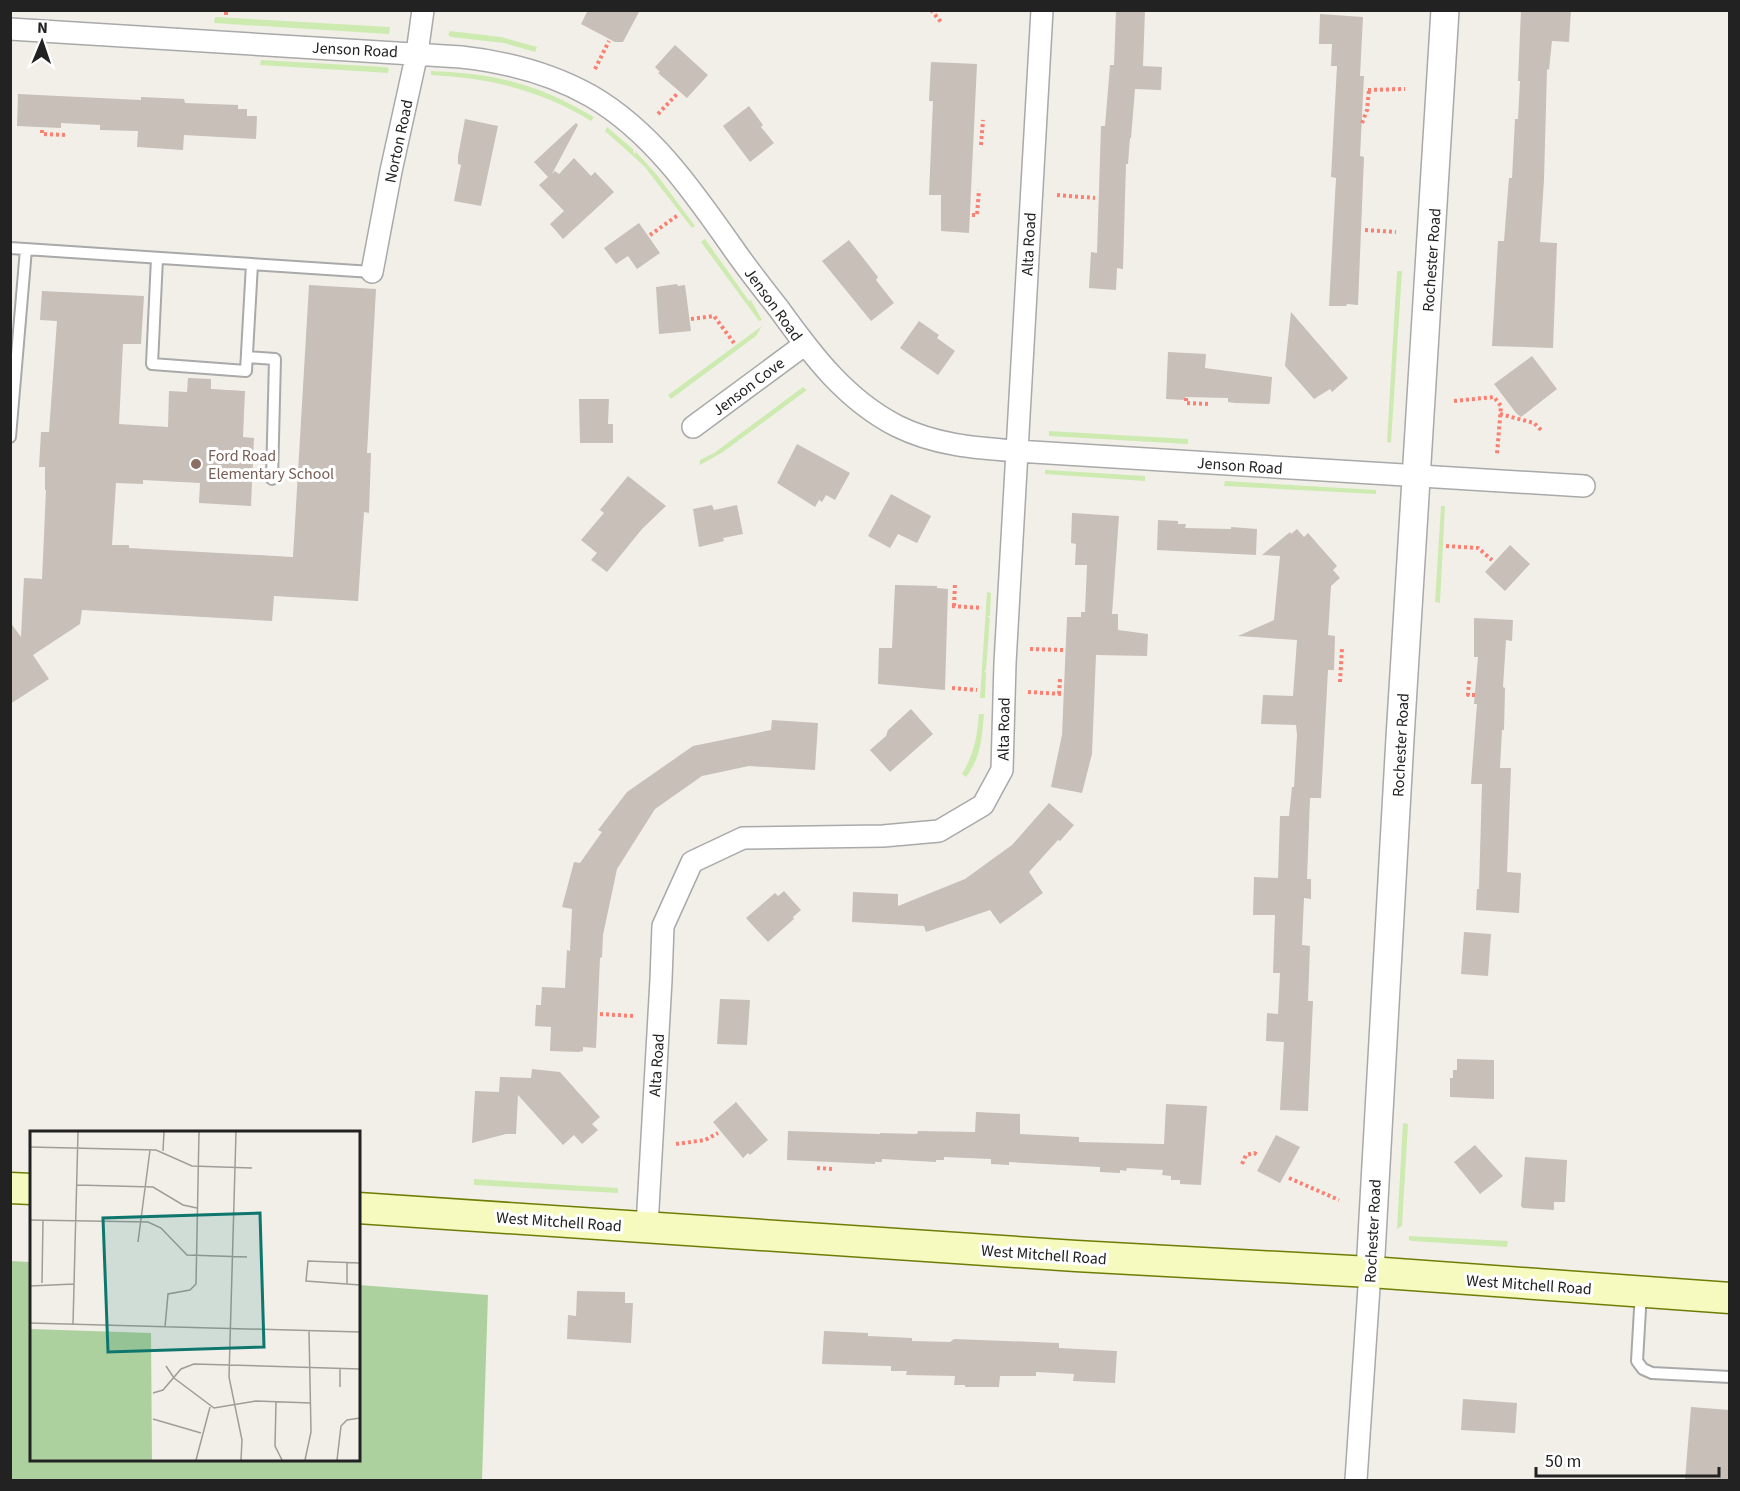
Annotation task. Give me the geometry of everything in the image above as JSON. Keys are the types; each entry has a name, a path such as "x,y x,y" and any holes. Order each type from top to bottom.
{"main road":[{"path":"10,1188 30,1189"},
{"name":"West Mitchell Road","path":"360,1208 1076,1256 1370,1272 1730,1298"}],"street":[{"name":"Norton Road","path":"372,272 417,53 423,10"},
{"name":"Alta Road","path":"647,1226 663,927 692,862 743,838 883,836 939,831 982,805 1002,770 1016,452 1042,10"},
{"name":"Rochester Road","path":"1356,1480 1445,10"},
{"name":"Jenson Road","path":"10,29 417,53 481,59 516,65 572,86 610,109 638,131 667,160 804,345 837,382 856,399 899,427 945,443 1016,452 1584,486"},
{"name":"Jenson Cove","path":"693,427 804,345"}],"lane":[{"path":"10,248 372,272"},
{"path":"10,437 26,249"},
{"path":"157,258 152,364 246,371 252,264"},
{"path":"246,357 275,359 272,479"},
{"path":"1641,1292 1637,1361 1642,1369 1652,1373 1730,1377"}],"path":[{"path":"931,10 941,22"},
{"path":"595,69 609,41"},
{"path":"1362,123 1367,110 1369,90 1405,89"},
{"path":"658,114 678,93"},
{"path":"981,145 983,120"},
{"path":"42,130 42,134 66,135"},
{"path":"972,214 977,215 979,189"},
{"path":"1057,195 1095,198"},
{"path":"650,235 678,215"},
{"path":"1365,230 1396,232"},
{"path":"692,319 714,316 734,343"},
{"path":"1454,401 1494,397 1501,406 1497,454"},
{"path":"1186,398 1186,403 1210,404"},
{"path":"1500,414 1534,423 1541,430"},
{"path":"1446,546 1478,548 1492,560"},
{"path":"954,582 953,606 982,608"},
{"path":"1340,682 1342,648"},
{"path":"1030,649 1064,650"},
{"path":"1028,692 1061,694 1060,679"},
{"path":"1469,681 1468,695 1474,695"},
{"path":"952,688 977,690"},
{"path":"600,1014 633,1016"},
{"path":"676,1144 705,1140 718,1133"},
{"path":"1242,1164 1246,1155 1254,1153 1259,1155"},
{"path":"817,1168 833,1169"},
{"path":"1289,1178 1339,1200"}],"green space":[{"path":"215,17 390,27 389,34 214,23"},
{"path":"450,31 501,37 537,47 535,52 504,43 451,37 448,35"},
{"path":"261,60 389,68 388,73 260,65"},
{"path":"431,71 455,72 516,82 553,96 594,117 591,121 553,101 514,88 473,79 431,75"},
{"path":"607,127 634,150 634,154 636,152 657,175 695,226 692,228 644,166 605,131"},
{"path":"705,239 749,301 751,300 762,320 759,321 701,242"},
{"path":"1397,271 1402,271 1391,443 1387,442"},
{"path":"762,326 756,336 671,399 668,395"},
{"path":"803,387 807,390 723,452 700,465 700,460 714,453"},
{"path":"1049,431 1188,439 1188,444 1049,436"},
{"path":"1045,470 1145,476 1145,481 1045,474"},
{"path":"1225,481 1376,490 1376,494 1224,486"},
{"path":"1441,506 1445,506 1440,603 1435,602"},
{"path":"987,592 991,593 990,616 987,616 990,618 986,670 984,671 986,673 985,698 980,698"},
{"path":"979,714 984,714 980,747 975,762 966,777 962,774 974,745"},
{"path":"1403,1123 1408,1124 1402,1226 1397,1229"},
{"path":"474,1179 618,1188 618,1193 474,1185"},
{"path":"1409,1236 1508,1241 1507,1247 1412,1241 1409,1240"},
{"path":"10,1261 30,1262 30,1461 360,1461 360,1285 488,1295 482,1480 11,1480"}],"building":[{"path":"588,10 640,10 623,42 615,42 581,24"},
{"path":"1116,10 1145,10 1143,66 1162,67 1161,90 1135,89 1128,164 1126,164 1123,269 1117,268 1116,290 1089,288 1091,252 1097,253 1101,126 1105,126 1110,65 1114,65"},
{"path":"1521,10 1571,10 1569,42 1552,41 1549,70 1547,69 1540,242 1557,243 1553,348 1492,346 1498,241 1504,241 1509,178 1512,178 1515,119 1518,119"},
{"path":"1320,14 1363,17 1360,76 1364,76 1360,156 1364,157 1358,305 1329,306 1336,178 1331,177 1337,66 1331,66 1332,44 1319,44"},
{"path":"675,45 708,75 687,98 658,73 660,72 655,67"},
{"path":"931,62 977,64 969,233 941,231 941,195 929,195 933,101 929,101"},
{"path":"18,94 141,100 141,97 184,99 185,103 238,105 238,109 247,109 247,116 257,116 256,139 184,135 183,150 137,147 138,131 100,130 100,125 61,123 61,128 17,126"},
{"path":"749,106 763,125 761,127 774,143 750,162 723,126"},
{"path":"465,119 498,126 481,206 454,201 461,165 458,164 458,156"},
{"path":"576,123 578,125 552,174 555,171 559,174 574,158 591,176 595,172 614,192 563,239 550,224 564,211 539,185 548,177 534,162"},
{"path":"639,223 660,253 637,269 628,256 616,264 604,248"},
{"path":"849,240 878,277 876,280 894,303 871,321 822,261"},
{"path":"677,284 678,286 685,285 691,331 659,334 656,287"},
{"path":"309,285 376,289 367,453 371,453 369,513 364,512 358,601 274,596 272,621 82,610 80,624 33,655 49,679 10,704 10,622 21,637 24,578 42,579 46,490 45,467 39,467 41,432 49,432 57,321 40,320 42,291 144,296 141,344 123,344 119,424 168,427 169,391 187,392 188,378 211,379 211,389 245,391 243,437 254,438 251,506 199,503 200,483 143,480 143,484 116,483 112,545 129,545 129,548 293,557"},
{"path":"1291,312 1348,378 1332,392 1330,389 1314,399 1285,366"},
{"path":"919,321 939,335 937,338 955,351 938,375 900,348"},
{"path":"1168,352 1206,354 1205,368 1272,377 1269,404 1228,402 1228,398 1166,399"},
{"path":"1532,356 1557,389 1521,417 1494,384"},
{"path":"579,399 609,399 608,424 613,424 613,443 580,443"},
{"path":"797,444 850,473 835,500 826,495 815,507 777,483"},
{"path":"628,476 666,506 642,529 607,572 591,560 597,553 581,540 604,513 600,510"},
{"path":"891,494 931,516 917,543 898,534 890,548 868,536"},
{"path":"712,505 714,510 737,505 743,534 723,538 724,541 699,547 693,509"},
{"path":"1072,513 1119,516 1112,614 1118,614 1118,630 1148,634 1147,656 1096,655 1092,754 1082,793 1051,787 1062,735 1067,617 1081,617 1081,612 1085,612 1087,565 1075,565 1076,544 1071,543"},
{"path":"1158,520 1178,521 1178,524 1186,524 1185,528 1257,529 1256,555 1157,550"},
{"path":"1297,529 1304,537 1308,533 1337,566 1333,570 1340,578 1331,586 1328,635 1335,636 1334,670 1328,670 1321,798 1310,798 1307,879 1311,879 1311,899 1304,898 1302,945 1310,946 1308,1001 1313,1001 1308,1111 1280,1110 1284,1042 1266,1041 1267,1013 1278,1014 1280,973 1273,973 1275,915 1253,915 1254,877 1278,878 1280,816 1289,816 1292,787 1294,787 1297,735 1296,725 1261,724 1263,695 1293,696 1297,640 1238,636 1274,620 1280,556 1262,555"},
{"path":"1510,545 1530,564 1505,591 1485,572"},
{"path":"895,585 937,586 937,588 948,589 945,690 878,684 879,648 892,648"},
{"path":"1474,618 1513,620 1512,641 1506,640 1503,687 1505,688 1504,730 1502,730 1500,768 1511,768 1507,872 1521,873 1519,913 1476,910 1477,889 1479,889 1482,784 1471,784 1478,657 1474,657"},
{"path":"911,709 933,734 890,772 870,750"},
{"path":"772,720 818,723 815,770 749,766 702,776 655,809 617,869 600,958 596,1048 583,1047 583,1051 579,1052 550,1051 551,1027 535,1026 536,1005 541,1005 542,987 565,988 572,909 562,907 574,862 580,863 602,832 598,830 627,792 693,746 771,730"},
{"path":"1049,803 1074,825 1029,872 1043,893 1000,924 990,910 926,932 924,926 852,922 853,892 898,894 898,906 965,879 1012,845"},
{"path":"784,891 801,910 768,942 746,918 775,893 778,896"},
{"path":"1464,932 1491,934 1488,976 1461,974"},
{"path":"720,999 750,1000 747,1045 717,1044"},
{"path":"1457,1059 1494,1060 1494,1099 1450,1097 1450,1078 1453,1078 1453,1070 1457,1070"},
{"path":"532,1069 560,1072 600,1117 592,1124 598,1130 582,1144 574,1135 563,1145 518,1095 516,1134 506,1134 472,1143 475,1091 499,1092 500,1077 531,1078"},
{"path":"736,1102 768,1140 743,1158 713,1122"},
{"path":"1166,1104 1207,1106 1201,1185 1180,1184 1180,1180 1171,1180 1171,1176 1162,1175 1163,1170 1127,1168 1126,1171 1120,1170 1120,1173 1100,1172 1100,1167 1009,1162 1009,1165 991,1164 991,1159 944,1157 944,1160 936,1160 936,1162 882,1159 882,1162 875,1162 875,1164 787,1160 788,1131 880,1134 917,1134 918,1131 975,1132 976,1112 1020,1114 1020,1134 1079,1137 1079,1142 1164,1144"},
{"path":"1276,1135 1300,1147 1280,1183 1257,1171"},
{"path":"1475,1145 1503,1176 1480,1194 1454,1162"},
{"path":"1525,1157 1567,1160 1565,1202 1554,1202 1554,1210 1521,1206"},
{"path":"577,1291 625,1292 625,1303 633,1303 631,1343 567,1339 568,1315 576,1316"},
{"path":"824,1331 912,1338 912,1341 950,1342 954,1339 1059,1343 1059,1348 1117,1351 1115,1383 1073,1381 1074,1374 1036,1372 1036,1376 1000,1376 999,1387 965,1387 965,1385 954,1385 955,1376 906,1375 907,1371 891,1371 891,1366 822,1364"},
{"path":"1463,1399 1517,1403 1515,1433 1461,1430"},
{"path":"1691,1407 1730,1410 1730,1480 1685,1480"}],"place":[{"name":"Ford Road Elementary School","path":"196,464"}]}
